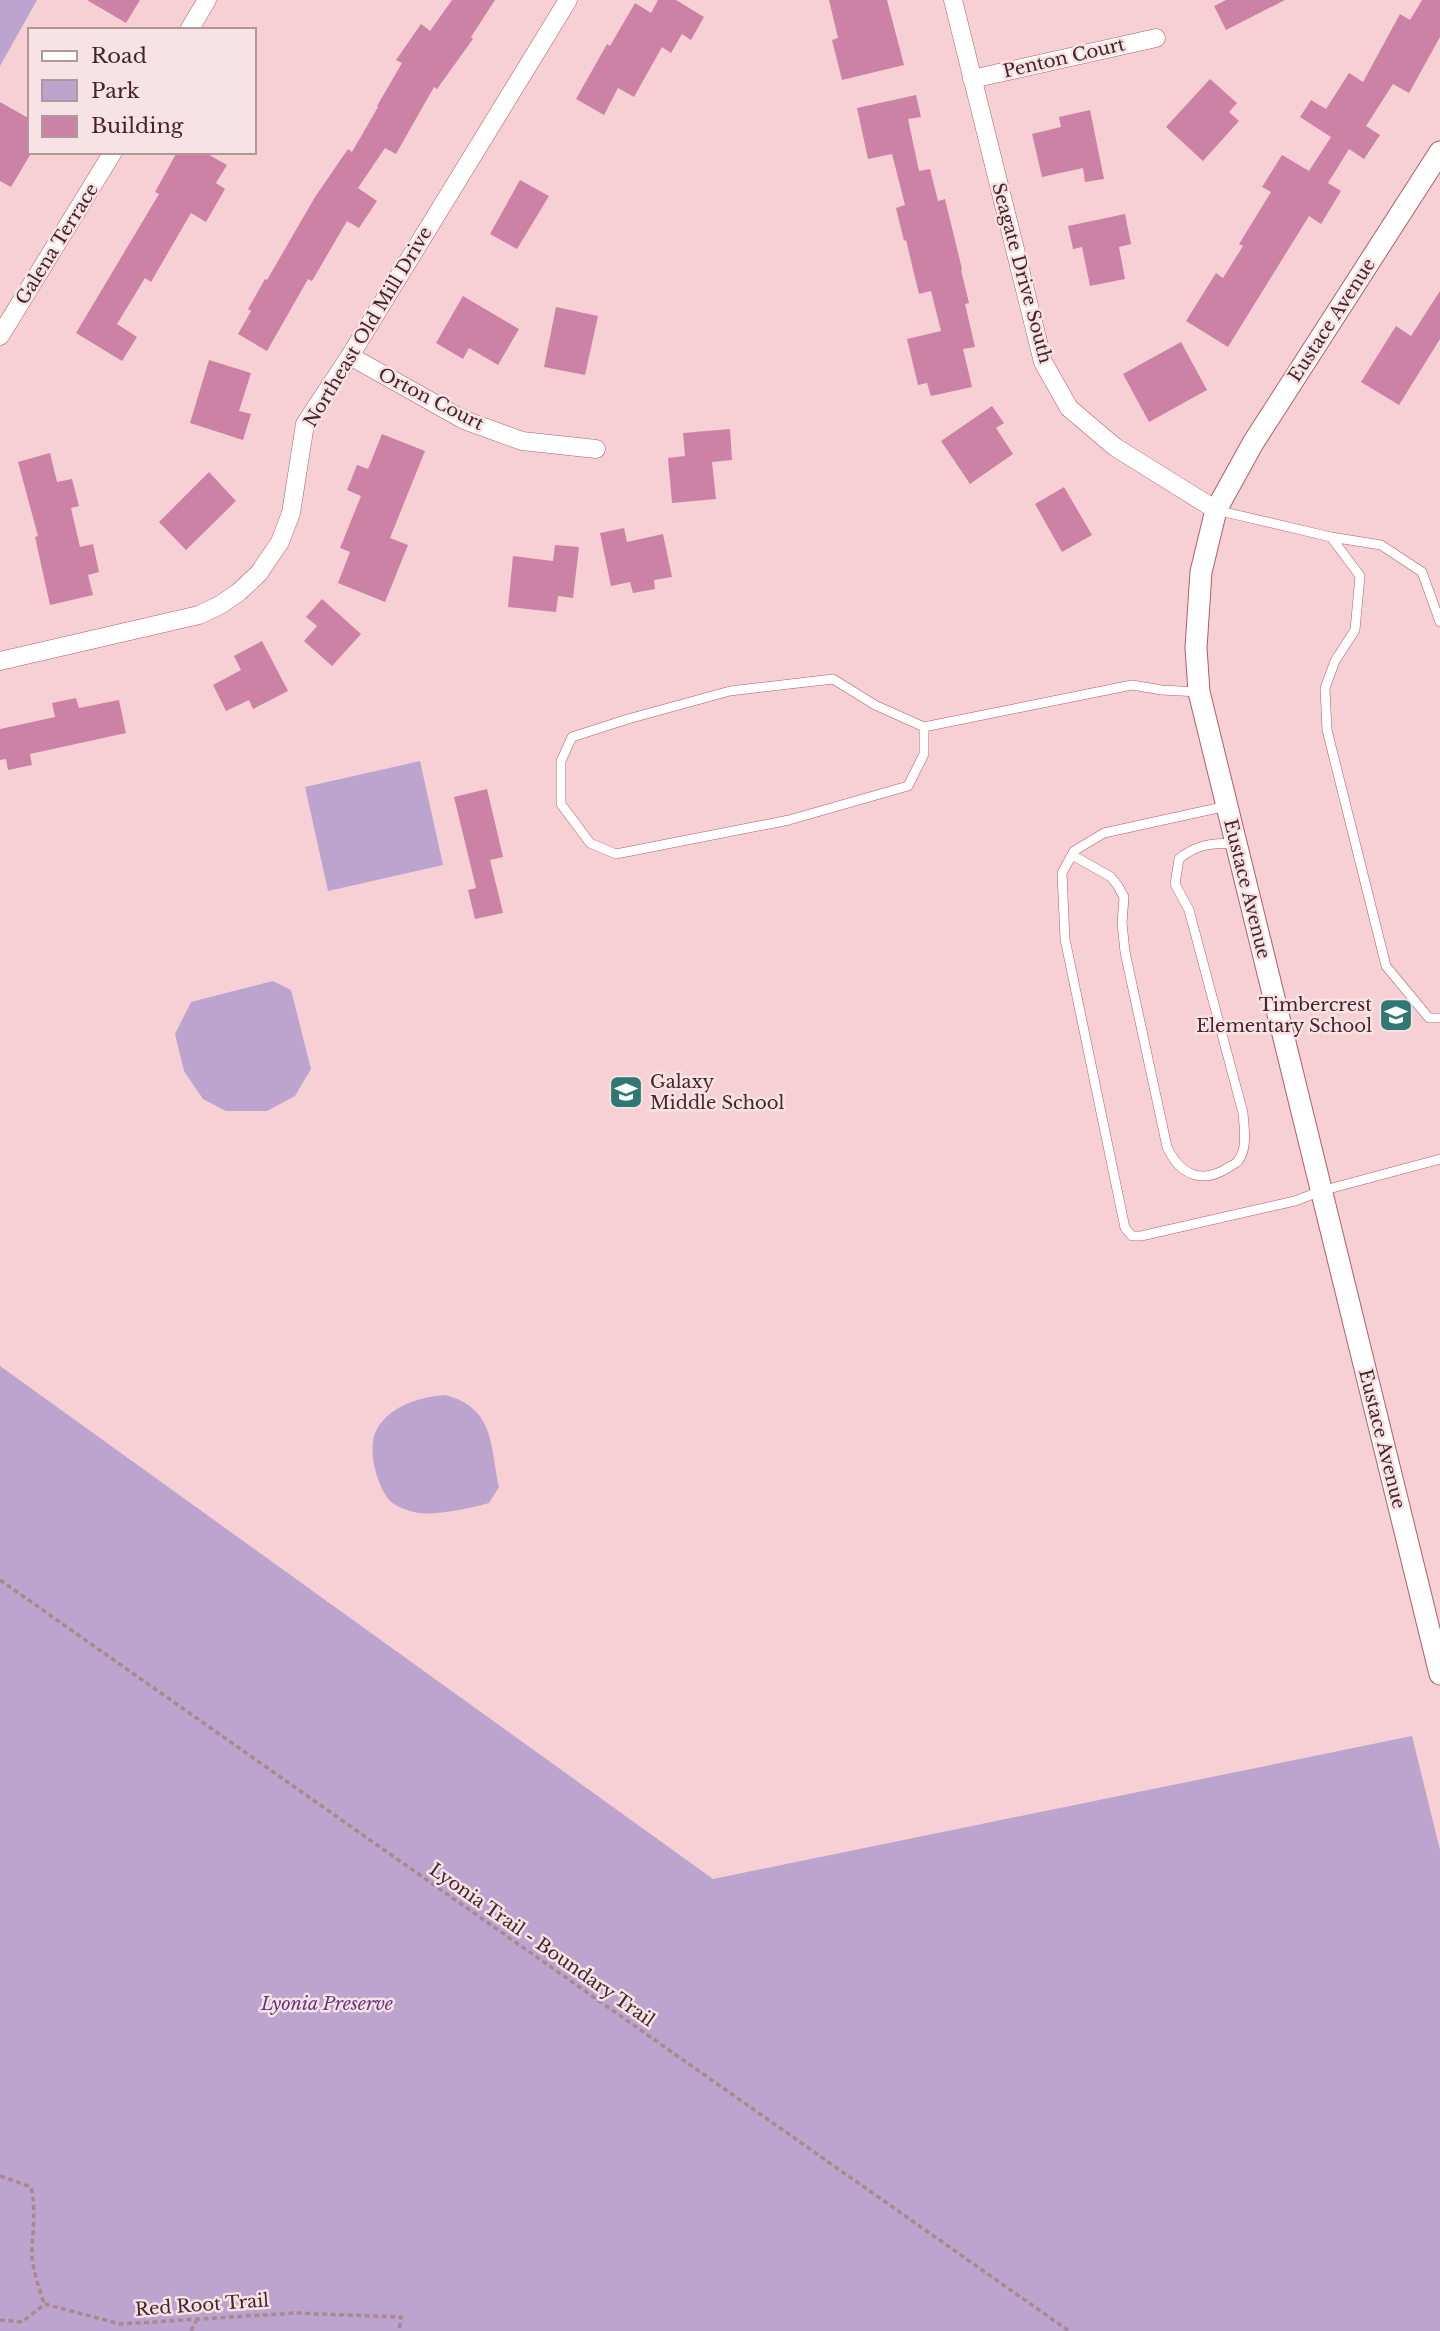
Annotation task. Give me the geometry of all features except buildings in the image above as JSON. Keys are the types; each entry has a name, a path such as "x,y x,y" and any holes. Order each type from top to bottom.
{"street":[{"path":"190,28 207,0"},
{"name":"Northeast Old Mill Drive","path":"0,661 199,615 239,592 259,573 280,542 291,513 305,424 350,356 568,0"},
{"name":"Seagate Drive South","path":"953,0 1043,362 1069,408 1106,439 1216,510"},
{"name":"Penton Court","path":"972,79 1156,38"},
{"name":"Eustace Avenue","path":"1440,152 1252,443 1216,510 1201,572 1196,648 1199,692 1440,1674"},
{"name":"Galena Terrace","path":"0,336 112,154"},
{"name":"Orton Court","path":"350,356 476,424 523,442 596,449"}],"lane":[{"path":"1216,510 1331,537 1381,545 1422,572 1440,622"},
{"path":"1331,537 1360,576 1355,630 1335,661 1325,688 1327,730 1386,966 1429,1018 1440,1018"},
{"path":"924,727 924,754 908,786 789,820 616,854 590,843 561,804 561,761 572,737 730,691 833,679 875,705 924,727 1132,685 1199,692"},
{"path":"1227,806 1104,833 1074,851 1062,873 1065,939 1125,1228 1132,1237 1141,1236 1294,1201 1321,1191 1440,1159"},
{"path":"1072,855 1111,877 1124,897 1122,923 1125,952 1167,1147 1174,1162 1190,1174 1204,1176 1221,1172 1238,1161 1244,1145 1243,1113 1189,910 1175,884 1179,859 1189,850 1217,842 1236,844"}],"path":[{"name":"Lyonia Trail - Boundary Trail","path":"0,1580 1069,2331"},
{"path":"0,2176 31,2187 35,2212 32,2249 34,2273 45,2305 22,2322 0,2320"},
{"name":"Red Root Trail","path":"45,2305 120,2324 295,2313 401,2316 399,2331"},
{"path":"191,2331 198,2317"}],"green space":[{"path":"0,0 37,0 0,66"},
{"path":"420,761 443,865 328,891 305,787"},
{"path":"273,981 291,990 311,1069 295,1096 267,1111 226,1111 203,1099 184,1071 175,1034 191,1002"},
{"name":"Lyonia Preserve","path":"0,1366 713,1879 1412,1736 1440,1850 1440,2331 0,2331"},
{"path":"446,1395 474,1409 482,1419 488,1430 499,1487 489,1503 440,1513 414,1512 395,1505 385,1495 374,1466 374,1437 383,1421 398,1408 416,1400"}],"place":[{"name":"Timbercrest Elementary School","path":"1396,1015"},
{"name":"Galaxy Middle School","path":"626,1092"}]}
